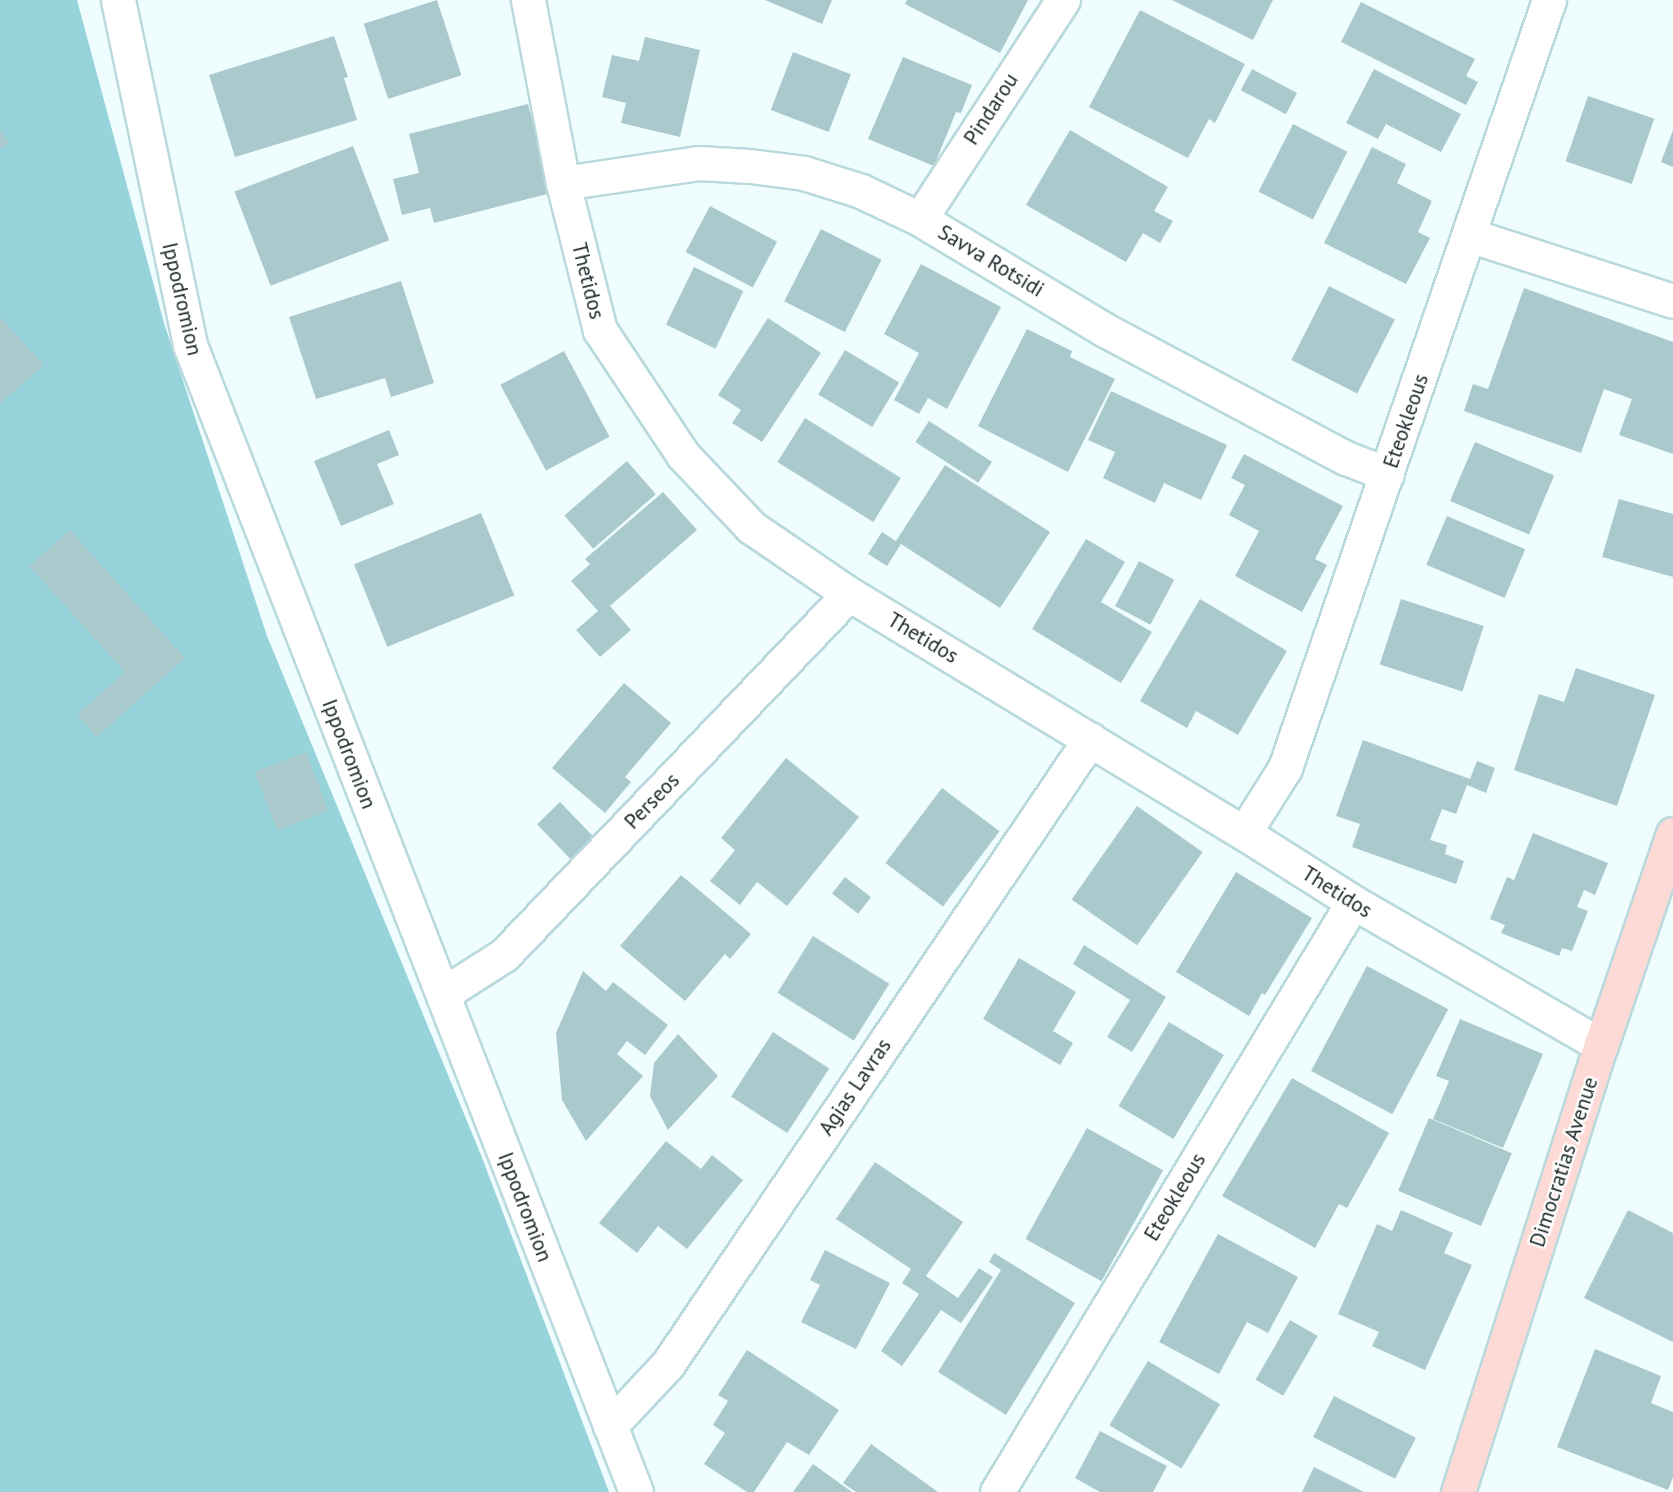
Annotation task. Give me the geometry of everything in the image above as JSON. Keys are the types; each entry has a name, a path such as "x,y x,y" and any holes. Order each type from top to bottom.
{"main road":[{"name":"Dimocratias Avenue","path":"1458,1492 1601,1045 1673,834"}],"street":[{"name":"Ippodromion","path":"118,0 190,345 636,1492"},
{"name":"Thetidos","path":"528,0 563,183 600,330 683,455 751,527 849,594 1244,833 1353,902 1601,1045"},
{"name":"Pindarou","path":"920,219 1063,0"},
{"name":"Eteokleous","path":"1244,833 1285,768 1550,0"},
{"name":"Savva Rotsidi","path":"563,183 642,169 698,163 750,166 804,173 861,191 920,219 1103,329 1346,458 1388,474"},
{"path":"1469,235 1673,301"},
{"name":"Perseos","path":"443,994 504,955 849,594"},
{"name":"Agias Lavras","path":"610,1426 668,1364 1090,739"},
{"name":"Eteokleous","path":"997,1492 1353,902"}],"shaded area":[{"path":"0,0 77,0 164,323 267,636 481,1155 609,1492 0,1492"}],"building":[{"path":"437,0 461,75 388,99 364,24"},
{"path":"765,0 832,0 822,24"},
{"path":"907,0 1028,0 1000,53 905,4"},
{"path":"1172,0 1273,0 1253,40"},
{"path":"1361,2 1475,59 1466,76 1478,82 1466,105 1341,42"},
{"path":"1140,10 1245,64 1215,123 1209,119 1188,158 1089,107"},
{"path":"334,36 348,77 344,78 357,120 235,157 209,75"},
{"path":"645,37 700,50 680,137 621,123 626,103 602,97 612,55 639,61"},
{"path":"793,52 851,74 829,132 771,110"},
{"path":"903,57 972,85 961,113 956,112 934,166 868,139"},
{"path":"1252,69 1297,93 1286,114 1241,90"},
{"path":"1374,69 1461,114 1441,152 1386,124 1378,139 1346,123"},
{"path":"1588,96 1654,119 1632,184 1566,161"},
{"path":"528,104 539,146 547,144 559,191 434,223 430,208 402,215 393,179 419,173 409,134"},
{"path":"1293,124 1347,152 1313,219 1258,192"},
{"path":"0,129 9,143 0,149"},
{"path":"1070,130 1168,187 1154,211 1173,221 1160,243 1143,233 1126,262 1026,205"},
{"path":"1673,130 1673,167 1661,162"},
{"path":"353,146 389,240 271,286 234,192"},
{"path":"1372,147 1406,164 1397,183 1432,201 1418,232 1430,238 1406,284 1324,243"},
{"path":"710,206 777,242 753,288 686,252"},
{"path":"821,229 882,260 845,332 784,301"},
{"path":"921,264 1001,307 947,409 928,398 919,414 894,400 919,353 884,334"},
{"path":"694,267 743,291 715,349 666,325"},
{"path":"401,281 434,383 391,397 385,378 316,399 289,317"},
{"path":"1329,286 1395,320 1357,394 1291,360"},
{"path":"1524,288 1673,342 1673,454 1619,435 1632,399 1604,389 1581,453 1464,411 1473,384 1488,389"},
{"path":"0,317 44,365 0,404"},
{"path":"768,318 821,353 762,442 732,423 741,410 718,395"},
{"path":"1027,329 1072,351 1070,357 1115,379 1068,472 978,426"},
{"path":"845,350 899,382 872,427 818,395"},
{"path":"564,351 610,437 546,470 500,385"},
{"path":"1111,391 1227,445 1201,500 1164,483 1155,503 1103,478 1115,452 1088,440"},
{"path":"805,418 901,478 873,522 777,462"},
{"path":"929,421 992,462 978,483 915,442"},
{"path":"389,430 399,455 377,464 394,504 341,526 314,461"},
{"path":"1475,442 1554,476 1529,535 1450,501"},
{"path":"1244,454 1343,506 1315,559 1327,565 1302,612 1235,576 1259,531 1229,515 1245,485 1231,478"},
{"path":"627,461 656,494 593,549 564,515"},
{"path":"945,465 1050,532 1000,608 901,544 887,566 868,554 882,532 896,541"},
{"path":"663,492 697,530 610,606 631,630 600,657 576,630 598,611 571,581 590,564 585,559"},
{"path":"1619,499 1673,514 1673,577 1602,557"},
{"path":"481,513 514,596 387,647 354,564"},
{"path":"1447,516 1525,549 1505,598 1426,565"},
{"path":"70,530 185,658 97,737 77,715 125,672 29,566"},
{"path":"1086,539 1125,562 1101,602 1152,632 1121,683 1032,629"},
{"path":"1139,561 1174,580 1150,625 1115,606"},
{"path":"1200,599 1287,651 1238,735 1196,711 1187,728 1140,701"},
{"path":"1401,599 1484,626 1462,692 1380,665"},
{"path":"1576,668 1655,695 1617,806 1514,770 1539,694 1564,702"},
{"path":"624,683 671,723 625,777 631,782 605,813 552,768"},
{"path":"1363,740 1470,779 1477,761 1495,768 1486,793 1467,785 1456,814 1442,809 1430,840 1447,845 1445,854 1464,861 1456,884 1352,847 1360,824 1336,816"},
{"path":"306,752 329,811 277,831 255,772"},
{"path":"786,758 859,817 787,906 757,882 740,905 710,881 735,850 721,838"},
{"path":"942,788 1000,831 943,906 885,863"},
{"path":"560,802 596,839 573,862 537,824"},
{"path":"1137,806 1203,852 1137,945 1072,899"},
{"path":"1533,833 1608,863 1595,895 1584,890 1577,907 1588,911 1572,951 1562,948 1559,956 1501,933 1505,925 1490,919 1507,877 1514,880"},
{"path":"1236,872 1312,918 1265,995 1262,993 1249,1016 1176,972"},
{"path":"681,875 751,934 730,959 725,954 685,1001 620,946"},
{"path":"845,877 871,897 858,914 832,894"},
{"path":"813,936 889,984 854,1041 777,993"},
{"path":"1084,945 1166,997 1132,1052 1107,1037 1130,1000 1073,964"},
{"path":"1019,958 1076,992 1053,1031 1073,1043 1060,1065 983,1019"},
{"path":"1367,966 1448,1009 1392,1114 1311,1071"},
{"path":"583,971 606,991 613,982 668,1025 645,1055 627,1041 617,1054 643,1076 586,1141 562,1100 556,1033"},
{"path":"1460,1019 1543,1054 1503,1148 1433,1119 1449,1081 1436,1076"},
{"path":"1169,1022 1224,1055 1173,1139 1119,1106"},
{"path":"773,1032 829,1068 787,1133 731,1097"},
{"path":"678,1034 718,1076 668,1130 650,1096 654,1063"},
{"path":"1292,1078 1389,1133 1347,1208 1339,1204 1315,1248 1222,1196"},
{"path":"1429,1118 1512,1153 1481,1226 1398,1191"},
{"path":"1087,1128 1163,1170 1102,1281 1025,1239"},
{"path":"666,1141 701,1169 712,1155 743,1180 687,1249 658,1226 637,1253 599,1223"},
{"path":"875,1162 963,1222 926,1276 958,1298 979,1268 993,1277 961,1323 941,1310 902,1366 881,1351 919,1294 902,1283 911,1269 836,1219"},
{"path":"1401,1210 1453,1233 1444,1253 1472,1265 1425,1370 1372,1346 1379,1332 1338,1314 1377,1224 1392,1231"},
{"path":"1628,1210 1673,1233 1673,1342 1584,1298"},
{"path":"1218,1234 1298,1277 1268,1333 1247,1322 1219,1374 1159,1342"},
{"path":"825,1250 890,1283 856,1349 801,1322 820,1285 810,1280"},
{"path":"994,1253 1075,1303 1006,1415 938,1372 1001,1270 989,1262"},
{"path":"1290,1320 1318,1336 1283,1396 1256,1380"},
{"path":"1595,1349 1661,1376 1651,1403 1673,1412 1673,1477 1668,1490 1557,1447"},
{"path":"747,1350 839,1410 809,1455 787,1442 754,1492 747,1492 704,1464 725,1433 713,1425 728,1401 718,1395"},
{"path":"1148,1361 1220,1404 1181,1469 1109,1425"},
{"path":"1334,1396 1416,1438 1395,1479 1313,1437"},
{"path":"1100,1431 1167,1466 1153,1492 1100,1492 1075,1478"},
{"path":"871,1444 938,1492 856,1492 843,1483"},
{"path":"813,1464 852,1492 793,1492"},
{"path":"1314,1467 1364,1492 1302,1492"}]}
